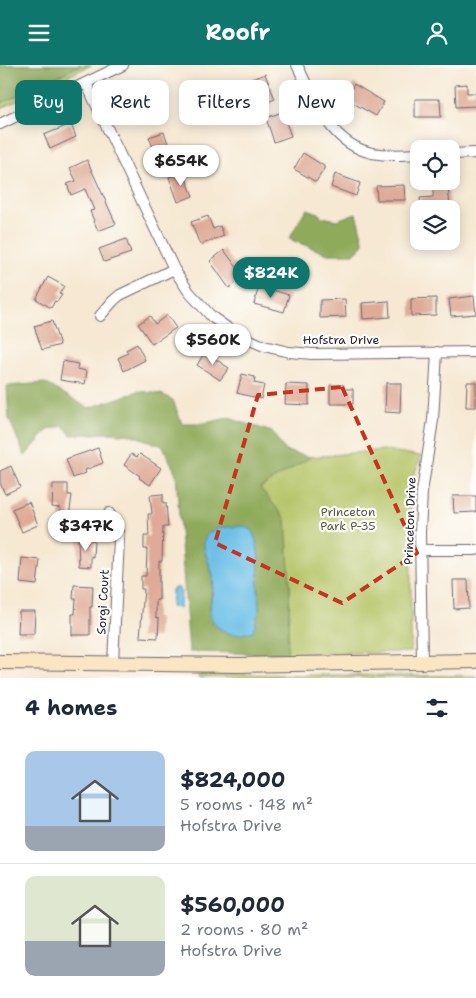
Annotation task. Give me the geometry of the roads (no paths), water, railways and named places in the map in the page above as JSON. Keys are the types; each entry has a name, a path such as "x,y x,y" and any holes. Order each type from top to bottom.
{"main road":[{"path":"0,662 239,665 476,661"}],"street":[{"path":"0,124 123,65"},
{"path":"297,65 321,114 339,135 356,147 371,152 390,155 410,154"},
{"name":"Hofstra Drive","path":"86,83 174,269 190,292 212,317 236,334 264,346 289,352 312,354 476,352"},
{"path":"460,154 476,153"},
{"path":"100,316 120,295 174,269"},
{"name":"Princeton Drive","path":"422,662 422,492 433,420 436,353"},
{"name":"Sorgi Court","path":"109,513 118,531 119,539 113,663"},
{"path":"421,550 476,549"}],"water":[{"path":"243,526 252,530 257,543 259,611 253,631 243,634 232,634 218,627 210,615 213,577 204,542 205,537 216,529"},
{"path":"179,588 181,591 180,608 171,607 172,590"}],"park label":[{"name":"Princeton Park P-35","path":"348,519"}]}
